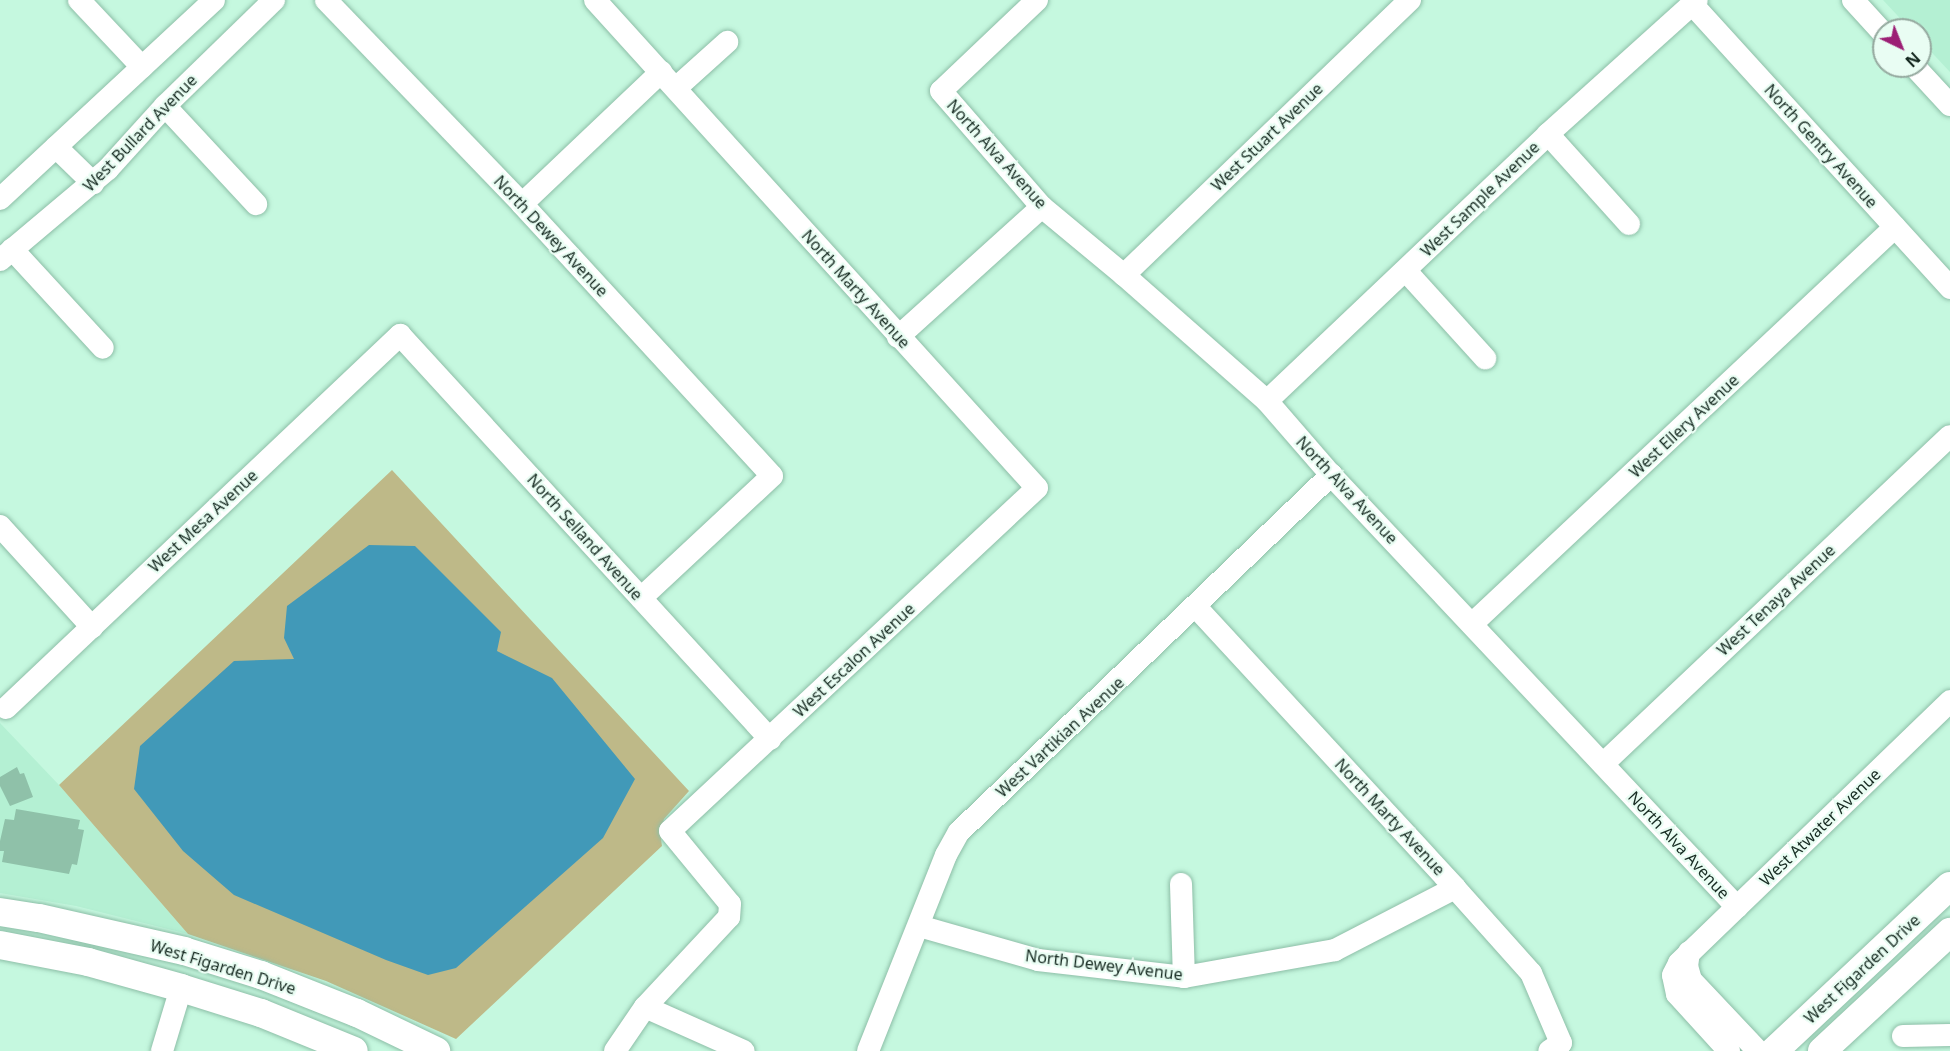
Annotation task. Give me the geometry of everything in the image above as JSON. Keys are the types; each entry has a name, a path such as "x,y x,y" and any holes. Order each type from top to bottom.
{"main road":[{"name":"West Figarden Drive","path":"1774,1051 1950,886"},
{"name":"West Figarden Drive","path":"0,912 39,918 184,951 261,975 357,1013 436,1051"},
{"name":"West Figarden Drive","path":"1822,1051 1950,932"},
{"name":"West Figarden Drive","path":"0,945 88,962 181,988 261,1013 354,1051"}],"street":[{"path":"79,0 142,67"},
{"path":"0,200 214,0"},
{"name":"West Bullard Avenue","path":"6,255 93,183 165,106 274,0"},
{"name":"North Dewey Avenue","path":"326,0 522,204 772,476 641,598"},
{"name":"North Marty Avenue","path":"595,0 1037,488"},
{"name":"North Alva Avenue","path":"1037,0 941,91 1042,207 1124,274 1267,401 1331,475 1737,907"},
{"name":"West Stuart Avenue","path":"1124,274 1410,0"},
{"path":"1852,0 1872,21"},
{"name":"West Sample Avenue","path":"1267,401 1548,134 1694,2"},
{"name":"North Gentry Avenue","path":"1694,2 1950,288"},
{"path":"676,88 728,42"},
{"path":"522,204 661,72"},
{"path":"1925,78 1950,105"},
{"path":"165,106 256,204"},
{"path":"1548,134 1629,224"},
{"path":"56,147 93,183"},
{"path":"898,337 1042,207"},
{"name":"West Ellery Avenue","path":"1472,624 1895,228"},
{"path":"6,255 103,348"},
{"path":"1406,271 1485,358"},
{"name":"North Selland Avenue","path":"400,335 770,740"},
{"name":"West Mesa Avenue","path":"6,708 400,335"},
{"name":"West Tenaya Avenue","path":"1603,764 1950,436"},
{"name":"West Vartikian Avenue","path":"868,1051 946,855 959,832 1196,608 1331,475"},
{"name":"West Escalon Avenue","path":"645,1007 729,917 730,904 670,831 1037,488"},
{"path":"0,526 92,627"},
{"name":"North Marty Avenue","path":"1196,608 1455,888 1530,974 1555,1047"},
{"name":"West Atwater Avenue","path":"1689,952 1950,701"},
{"path":"1181,884 1184,977"},
{"name":"North Dewey Avenue","path":"919,926 1038,960 1184,977 1335,950 1455,888"},
{"path":"1689,952 1679,963 1673,975 1677,994 1729,1051"},
{"path":"1689,952 1687,966 1692,980 1758,1051"},
{"path":"162,1051 181,988"},
{"path":"615,1051 645,1007 744,1051"},
{"path":"1903,1036 1950,1035"}],"shaded area":[{"path":"1883,0 1950,0 1950,72 1932,53 1932,18 1900,18"},
{"path":"392,470 689,791 664,819 660,832 662,846 456,1039 326,981 188,934 59,785"},
{"path":"0,723 59,785 188,934 76,906 0,893"}],"water":[{"path":"369,545 415,546 501,632 497,651 552,678 635,779 603,838 456,968 428,975 386,960 234,895 183,851 134,789 140,746 234,661 294,659 284,638 287,606"}],"building":[{"path":"17,767 20,774 24,773 33,797 10,806 0,786 0,777"},
{"path":"16,809 80,820 78,829 84,830 77,865 72,864 69,874 2,862 4,851 0,851 0,841 5,819 14,820"}]}
